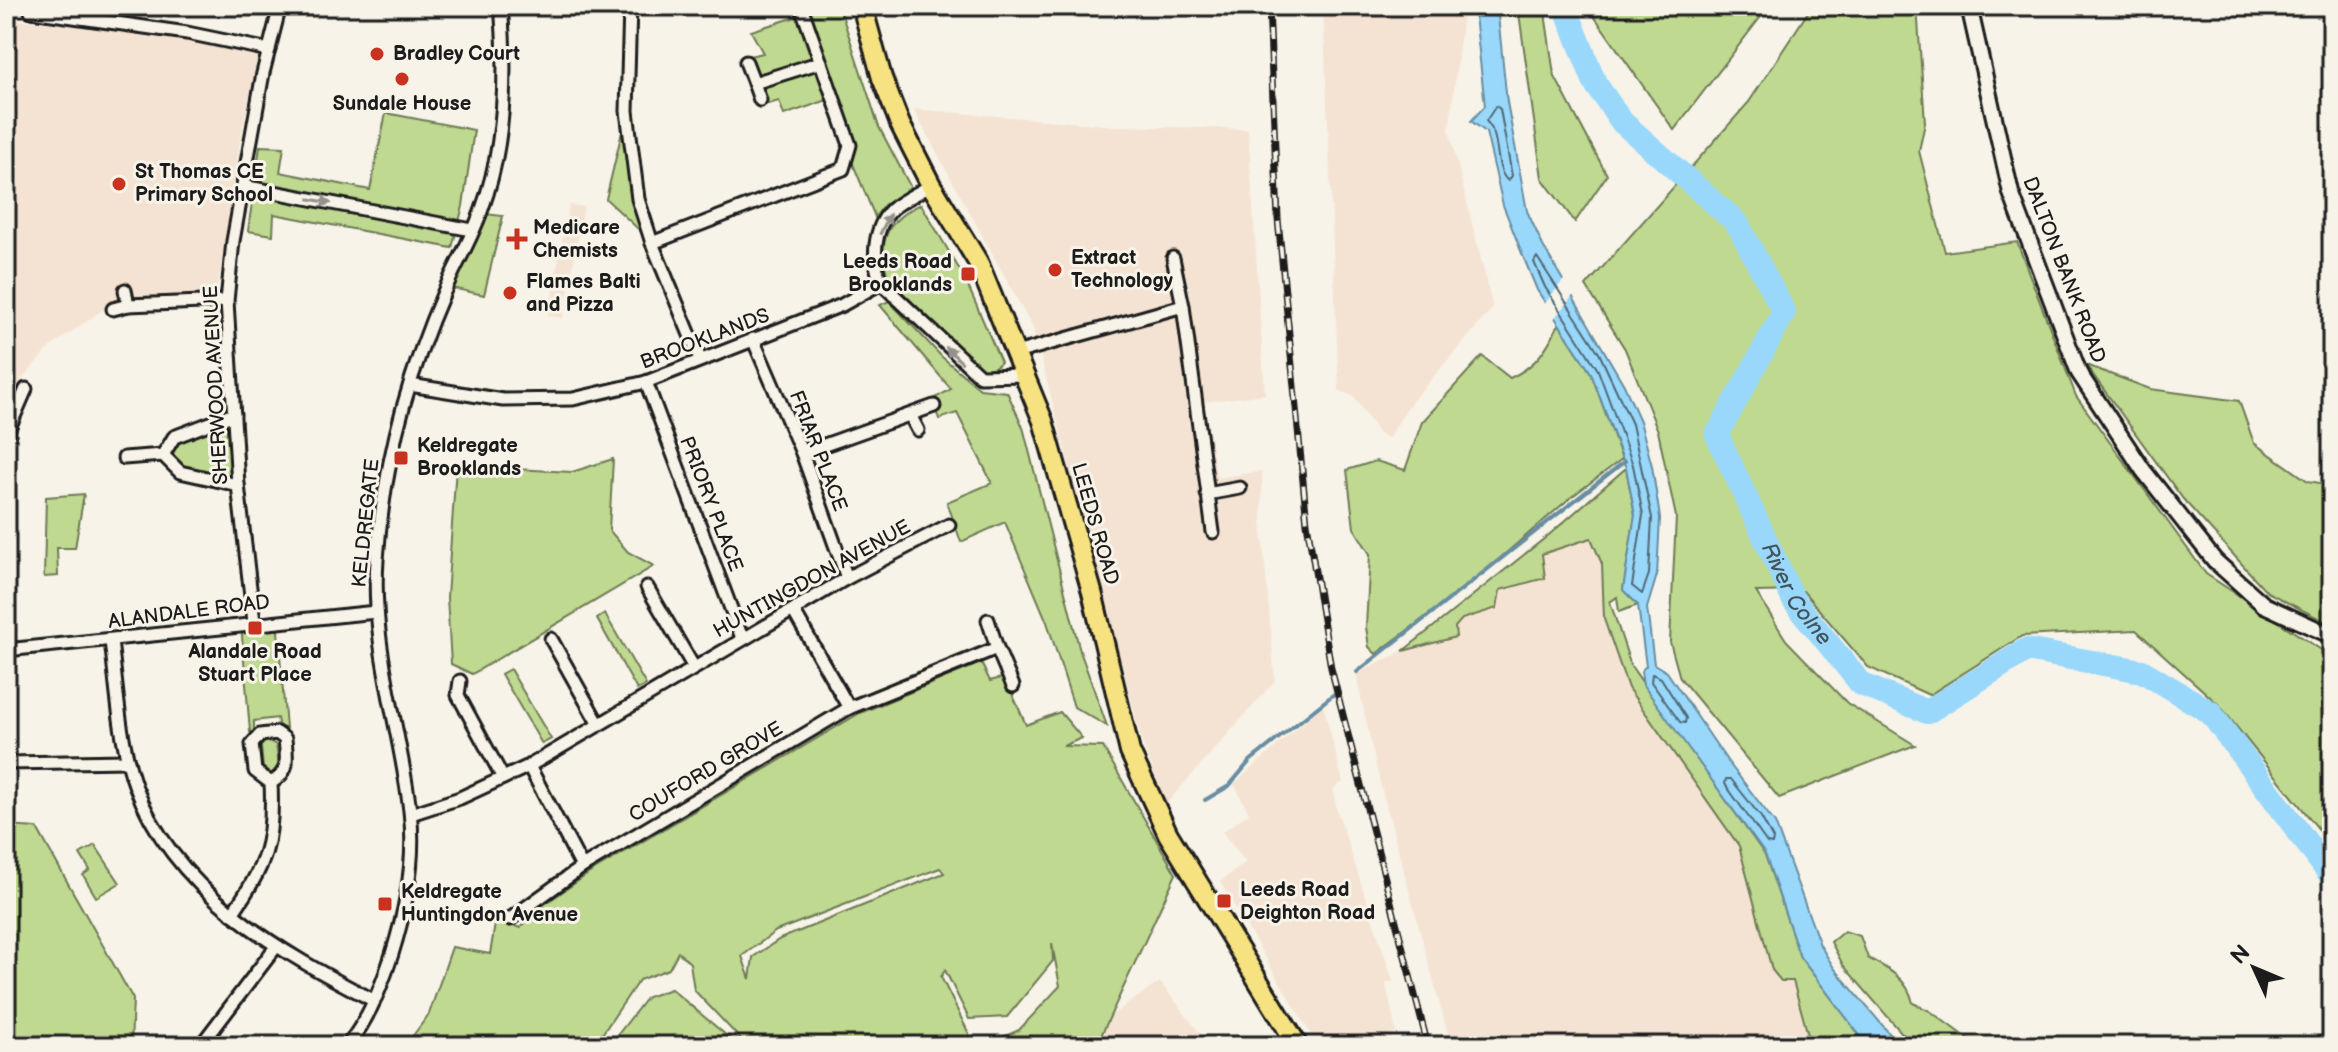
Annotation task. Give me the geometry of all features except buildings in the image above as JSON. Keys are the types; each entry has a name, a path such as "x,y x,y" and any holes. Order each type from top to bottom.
{"main road":[{"name":"LEEDS ROAD","path":"862,6 882,78 931,185 978,262 1043,421 1092,592 1130,752 1168,834 1298,1046"}],"street":[{"name":"SHERWOOD AVENUE","path":"254,622 238,485 227,301 243,186 280,6"},
{"name":"KELDREGATE","path":"347,1046 373,1000 404,915 411,814 376,612 380,517 388,461 410,385 439,304 483,208 500,127 504,74 501,6"},
{"path":"630,6 627,111 638,199 652,243 700,359"},
{"path":"652,243 843,169 850,145 801,6"},
{"name":"DALTON BANK ROAD","path":"1969,6 2011,193 2079,373 2143,470 2215,561 2264,605 2332,636"},
{"path":"31,11 187,33 269,50"},
{"path":"746,62 760,100"},
{"path":"754,83 821,62"},
{"path":"931,185 893,209 882,226 875,252 875,268 881,283 980,376 1024,375"},
{"path":"243,186 472,230"},
{"path":"1173,258 1183,306 1213,532"},
{"name":"BROOKLANDS","path":"410,385 481,398 573,399 646,382 842,305 881,283"},
{"path":"125,290 128,305"},
{"path":"113,309 128,305 227,301"},
{"path":"1016,353 1183,306"},
{"name":"FRIAR PLACE","path":"753,339 802,453 847,578"},
{"name":"PRIORY PLACE","path":"646,382 742,638"},
{"path":"6,435 26,389"},
{"path":"802,453 934,406"},
{"path":"163,455 174,437 234,414"},
{"path":"910,415 918,430"},
{"path":"124,458 163,455 180,472 238,485"},
{"path":"1207,494 1240,488"},
{"name":"HUNTINGDON AVENUE","path":"411,814 460,798 529,766 693,666 794,612 847,578 949,525"},
{"path":"647,587 693,666"},
{"name":"ALANDALE ROAD","path":"6,650 111,641 254,622 376,612"},
{"path":"794,612 849,708"},
{"path":"988,620 1013,686"},
{"path":"551,639 598,723"},
{"path":"111,641 128,761 136,788 163,837 189,871 232,914 275,948 373,1000"},
{"name":"COUFORD GROVE","path":"510,919 582,867 849,708 997,648"},
{"path":"460,681 458,695 503,778"},
{"path":"277,733 285,739 287,765 281,777 271,783 255,771 252,744 260,735 277,733"},
{"path":"6,763 128,761"},
{"path":"529,766 582,867"},
{"path":"232,914 256,879 273,829 271,783"},
{"path":"202,1044 275,948"}],"shaded area":[{"path":"1323,6 1464,6 1449,130 1493,308 1408,406 1389,438 1379,434 1354,397 1339,390"},
{"name":"St Thomas CE Primary School","path":"10,19 187,38 259,54 241,135 216,297 134,300 130,284 117,286 118,299 49,348 16,386 6,384 6,22"},
{"path":"913,109 1116,126 1248,129 1265,394 1204,402 1217,478 1262,471 1262,530 1275,681 1166,804 1143,745 1033,328"},
{"path":"569,205 584,207 563,318 548,316"},
{"path":"1591,538 1602,564 1604,619 1628,688 1739,846 1772,970 1793,981 1811,1046 1451,1046 1378,775 1356,674 1403,651 1456,637 1455,627 1462,619 1497,608 1500,590 1545,578 1542,554"},
{"path":"1323,705 1343,782 1333,789 1336,807 1393,981 1386,984 1396,1032 1391,1035 1394,1046 1318,1046 1220,882 1246,862 1222,832 1249,813 1234,784"},
{"path":"1160,982 1210,1046 1105,1046 1104,1020"}],"green space":[{"path":"809,6 839,6 879,127 911,188 884,205 875,217 853,164 853,137 839,96 784,115 779,101 760,106 740,58 763,53 751,31 799,16 810,10"},
{"path":"1518,6 1544,6 1554,75 1607,175 1575,222 1542,178"},
{"path":"1587,6 1769,6 1674,130"},
{"path":"1812,6 1917,6 1925,123 1919,151 1945,252 2017,242 2076,396 2206,574 2332,657 2329,699 2332,714 2332,846 2219,705 2136,630 2022,636 1929,695 1868,667 1803,591 1756,592 1786,640 1847,703 1915,745 1779,798 1680,678 1670,642 1676,517 1658,431 1625,349 1586,286 1749,102"},
{"path":"627,111 650,240 606,199"},
{"path":"386,113 474,130 463,206 452,248 274,214 273,235 248,231 260,146 284,147 280,172 370,190"},
{"path":"921,204 965,279 1001,362 992,368 980,368 967,361 888,277 883,252 888,232 900,217"},
{"path":"485,214 503,216 484,295 452,288"},
{"path":"889,301 942,357 980,389 1007,392 1023,427 1080,651 1107,726 1074,707 1047,622 1005,522 961,542 947,502 992,483 957,413 939,419 932,400 951,389 880,305"},
{"path":"1559,324 1591,373 1622,459 1570,498 1471,583 1376,654 1369,647 1366,627 1370,554 1354,528 1347,470 1376,461 1405,470 1422,422 1482,356 1510,378 1539,356"},
{"path":"2086,365 2150,389 2239,401 2254,443 2308,481 2332,485 2332,625 2267,592 2183,499"},
{"path":"234,414 238,485 172,467 167,445"},
{"path":"613,459 609,530 628,552 654,566 472,674 451,664 447,597 456,466 572,472"},
{"path":"1626,468 1635,515 1623,590 1638,605 1619,612 1617,597 1610,602 1631,666 1765,855 1800,957 1868,1046 1839,1046 1838,1043 1811,1046 1793,981 1781,981 1772,970 1739,846 1628,688 1604,619 1602,564 1591,538 1542,554 1545,578 1500,590 1497,608 1462,619 1455,627 1456,637 1403,651 1550,534"},
{"path":"84,494 75,548 57,548 58,576 44,577 46,497"},
{"path":"605,614 646,685 637,690 597,619"},
{"path":"277,619 286,728 279,728 277,718 254,721 254,732 250,732 241,624"},
{"path":"981,663 990,681 1005,677 1026,725 1060,712 1082,738 1063,746 1103,747 1176,874 1100,1038 1101,1046 983,1046 1019,1030 1060,986 1052,944 1053,961 1007,1017 969,1019 945,970 941,977 975,1046 815,1046 802,1037 808,1046 747,1046 694,990 690,963 678,952 669,969 639,980 594,1046 406,1046 418,1035 412,1037 429,1014 452,947 490,954 496,918 520,928 532,913 591,872 860,713","holes":["940,868 944,873 780,939 753,957 750,979 742,956 776,931"]},
{"path":"510,669 551,739 542,744 501,674"},
{"path":"267,740 276,745 279,765 271,775 263,768 261,746"},
{"path":"6,826 37,828 133,999 131,1046 6,1046"},
{"path":"95,845 120,883 96,897 83,875 90,870 80,854"},
{"path":"1844,931 1860,936 1868,958 1902,981 1913,1003 1930,1011 1972,1042 2000,1039 2008,1046 1913,1046 1843,965 1831,942"},
{"path":"671,989 739,1046 609,1046 647,997"},
{"path":"378,1038 406,1046 368,1046"}],"water":[{"path":"1474,6 1497,6 1507,102 1527,211 1543,246 1624,385 1640,421 1652,466 1660,518 1657,575 1647,608 1654,664 1667,672 1728,762 1775,823 1820,945 1834,968 1900,1046 1868,1046 1800,957 1765,854 1643,685 1641,671 1646,666 1638,605 1623,590 1635,515 1626,468 1591,373 1537,290 1503,205 1486,132 1471,121 1485,106"}],"pier":[{"path":"1566,277 1576,292 1552,321 1543,306"}],"waterway":[{"name":"River Colne","path":"1565,6 1595,83 1622,122 1737,223 1784,312 1717,435 1794,601 1861,684 1927,712 2026,650 2142,671 2210,712 2332,877"},
{"path":"1357,672 1625,461"},
{"path":"1205,800 1229,786 1250,761 1334,694"}],"railway":[{"path":"1269,6 1278,219 1307,523 1331,668 1428,1046"}],"place":[{"name":"Bradley Court","path":"377,54"},
{"name":"Sundale House","path":"402,79"},
{"name":"St Thomas CE Primary School","path":"119,184"},
{"name":"Medicare Chemists","path":"517,239"},
{"name":"Extract Technology","path":"1055,270"},
{"name":"Leeds Road Brooklands","path":"968,274"},
{"name":"Flames Balti and Pizza","path":"510,293"},
{"name":"Keldregate Brooklands","path":"401,458"},
{"name":"Alandale Road Stuart Place","path":"255,628"},
{"name":"Leeds Road Deighton Road","path":"1224,901"},
{"name":"Keldregate Huntingdon Avenue","path":"385,904"}]}
